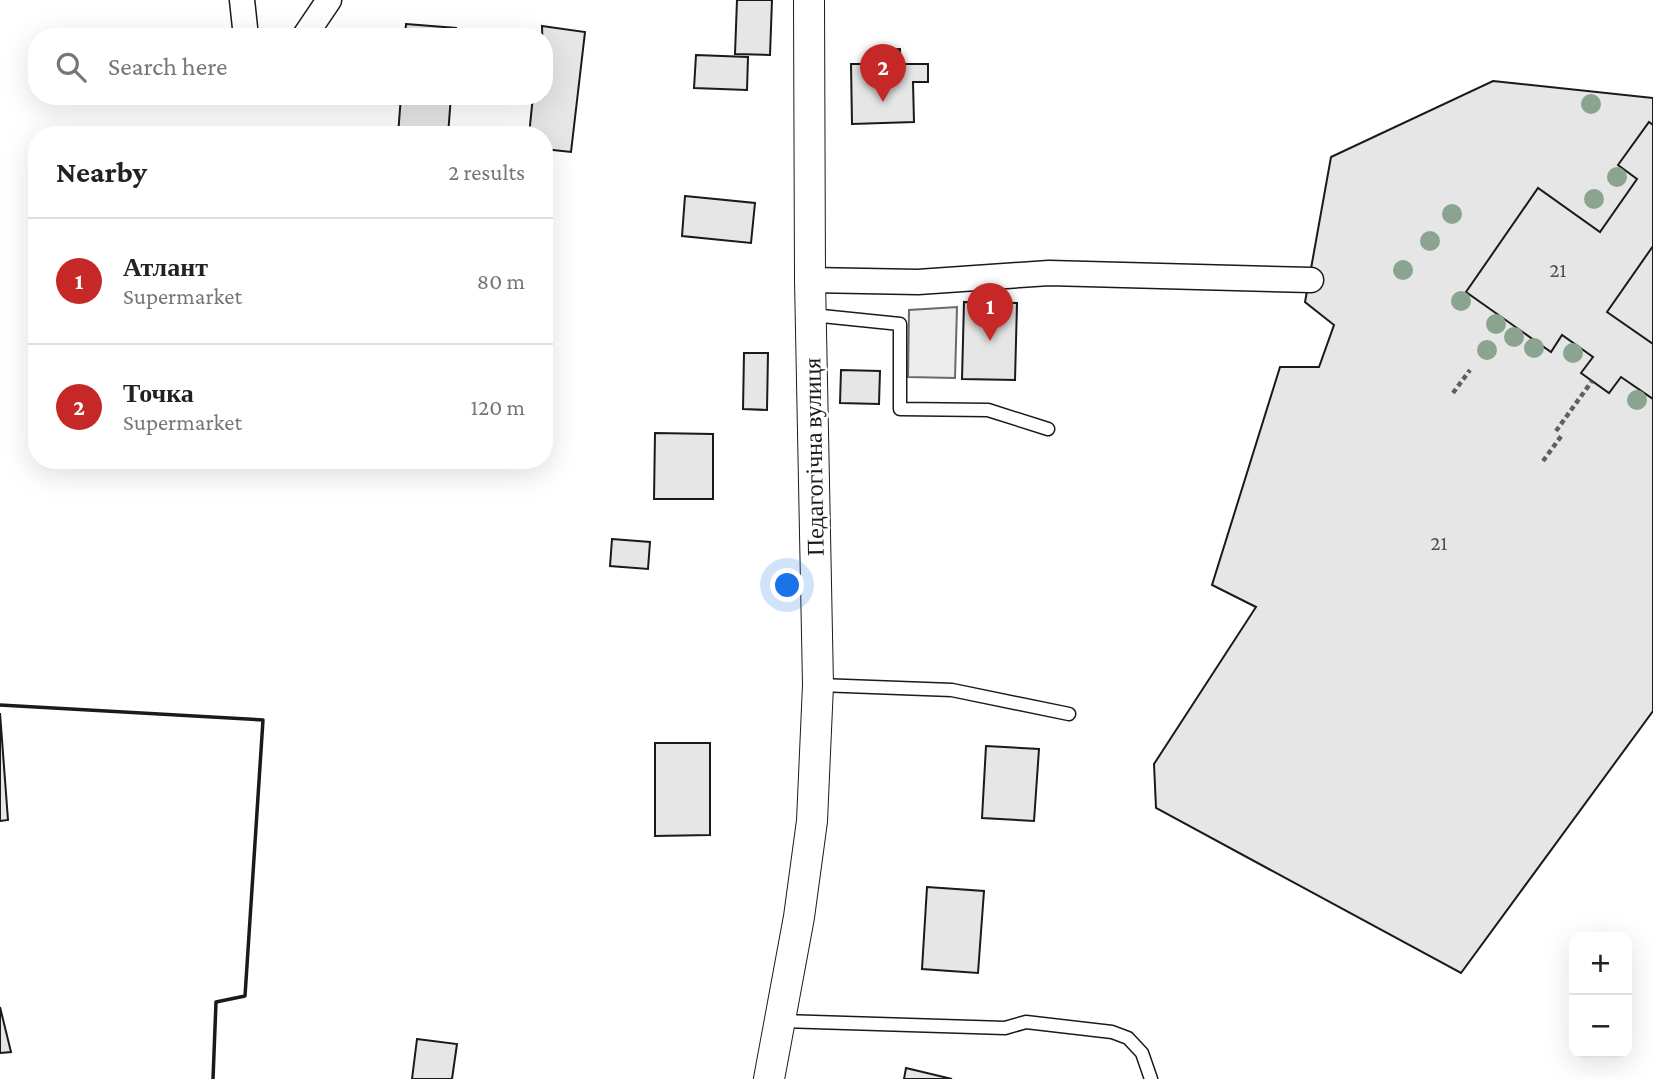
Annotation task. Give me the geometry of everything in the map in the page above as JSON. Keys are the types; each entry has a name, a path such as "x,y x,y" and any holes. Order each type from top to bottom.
{"street":[{"path":"242,0 245,28"},
{"path":"310,28 329,0"},
{"name":"Педагогічна вулиця","path":"769,1079 782,1021 812,821 818,685 810,280 810,0"},
{"path":"810,280 918,282 1049,273 1311,280"}],"lane":[{"path":"811,315 900,324 900,409 988,410 1048,429"},
{"path":"818,685 952,691 1069,714"},
{"path":"782,1021 1005,1028 1026,1022 1112,1032 1128,1038 1142,1053 1152,1079"}],"path":[{"path":"1453,393 1470,370"},
{"path":"1556,431 1592,381"},
{"path":"1543,461 1562,435"}],"shaded area":[{"path":"957,307 955,378 908,377 909,310"}],"building":[{"path":"737,0 772,0 770,55 735,54"},
{"path":"406,24 456,28 406,28"},
{"path":"542,26 585,32 571,152 553,150 553,126 530,126 532,105 553,105 553,28"},
{"path":"900,49 900,64 928,64 928,82 913,82 914,122 852,124 851,64 873,64 873,50"},
{"path":"696,55 748,57 747,90 694,88"},
{"path":"1493,81 1653,98 1653,711 1461,973 1156,808 1154,764 1256,607 1212,585 1280,367 1319,367 1334,325 1305,302 1331,157"},
{"path":"400,105 450,105 449,126 399,126"},
{"path":"1649,122 1653,125 1653,246 1607,312 1653,344 1653,399 1621,377 1609,393 1581,373 1593,357 1562,335 1551,352 1466,292 1538,188 1600,232 1637,179 1618,165"},
{"path":"685,196 755,203 751,243 682,236"},
{"path":"964,302 1017,303 1015,380 962,379"},
{"path":"744,353 768,353 767,410 743,409"},
{"path":"841,370 880,371 879,404 840,403"},
{"path":"655,433 713,434 713,499 654,499"},
{"path":"612,539 650,542 648,569 610,566"},
{"path":"0,713 8,820 0,821"},
{"path":"655,743 710,743 710,835 655,836"},
{"path":"986,746 1039,749 1034,821 982,818"},
{"path":"927,887 984,891 978,973 922,969"},
{"path":"0,1007 11,1052 0,1053"},
{"path":"417,1039 457,1044 452,1079 412,1079"},
{"path":"906,1068 952,1079 904,1079"}],"wall":[{"path":"0,705 263,720 245,996 216,1002 213,1079"}],"place":[{"name":"Точка","path":"883,102"},
{"name":"Атлант","path":"990,341"}]}
